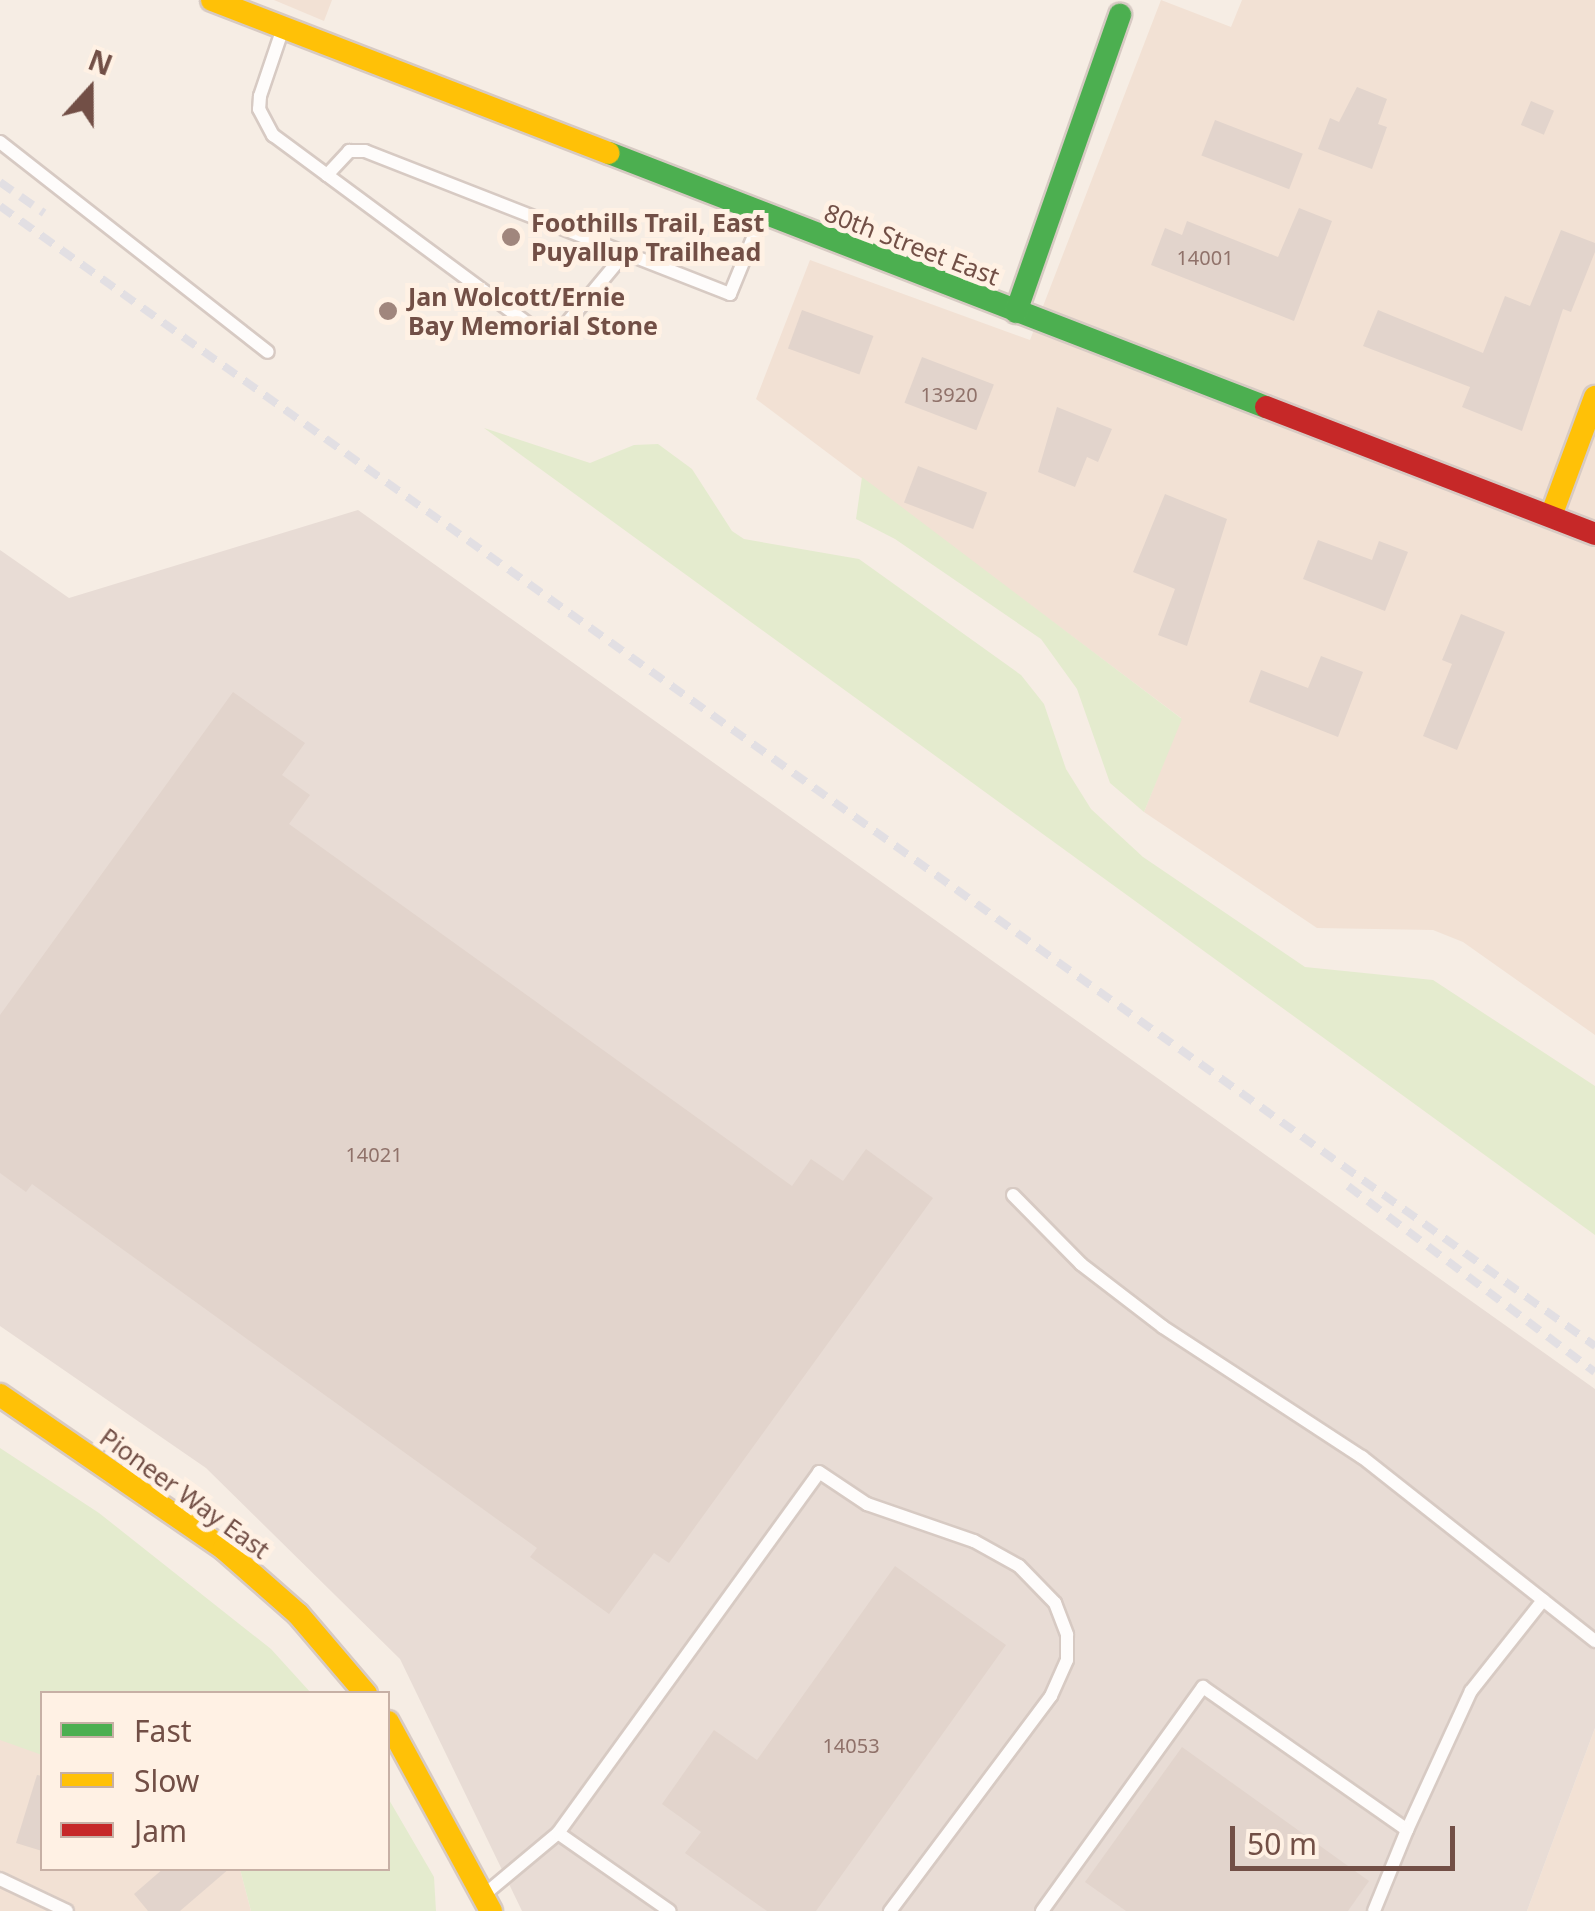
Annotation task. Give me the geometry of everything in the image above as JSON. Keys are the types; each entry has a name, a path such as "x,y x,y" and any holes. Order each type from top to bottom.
{"street":[{"name":"80th Street East","path":"212,0 762,216 1595,534"},
{"path":"1016,312 1120,16"},
{"path":"1551,516 1595,396"},
{"name":"Pioneer Way East","path":"0,1395 224,1550 298,1614 363,1691"},
{"path":"390,1726 487,1903"}],"lane":[{"path":"283,29 259,109 274,135 542,329 566,324 625,253"},
{"path":"0,142 268,352"},
{"path":"327,175 349,151 365,151 730,294 762,216"},
{"path":"1013,1195 1081,1264 1163,1328 1362,1456 1595,1640"},
{"path":"487,1903 558,1833 819,1472 867,1504 974,1541 1019,1566 1056,1602 1067,1636 1067,1660 1051,1696 890,1911"},
{"path":"1374,1911 1471,1690 1543,1600"},
{"path":"1063,1911 1046,1906 1204,1687 1407,1830"},
{"path":"558,1833 670,1911"},
{"path":"0,1879 67,1911"}],"shaded area":[{"path":"274,0 332,0 324,21"},
{"path":"1161,0 1231,27 1242,0 1595,0 1595,1035 1463,942 1433,930 1317,928 1144,812 1181,718 756,399 810,260 1030,340"},
{"path":"358,510 1595,1389 1595,1728 1527,1911 522,1911 400,1659 206,1468 0,1326 0,550 69,598"},
{"path":"0,1717 40,1735 40,1871 241,1871 251,1911 0,1911"},
{"path":"1595,1728 1595,1911 1527,1911"}],"green space":[{"path":"484,428 590,463 634,445 658,444 692,469 732,531 744,539 859,559 1021,675 1044,704 1066,769 1091,809 1143,857 1305,967 1433,980 1595,1086 1595,1235"},
{"path":"862,477 1182,719 1144,812 1110,783 1077,689 1041,639 895,539 856,519"},
{"path":"0,1448 99,1513 271,1649 309,1691 40,1691 40,1754 0,1740"},
{"path":"390,1801 434,1877 436,1911 251,1911 241,1871 390,1871"}],"building":[{"path":"1357,87 1387,99 1378,124 1387,127 1372,169 1318,149 1330,118 1339,122"},
{"path":"1531,101 1554,111 1544,135 1521,125"},
{"path":"1215,120 1303,154 1289,189 1201,155"},
{"path":"1299,208 1332,221 1294,321 1151,265 1165,228 1182,235 1187,221 1278,257"},
{"path":"1561,230 1595,243 1595,252 1571,312 1563,309 1522,431 1462,407 1470,387 1363,346 1378,310 1483,353 1505,296 1530,306"},
{"path":"802,310 873,336 859,375 788,349"},
{"path":"922,357 994,385 976,430 904,403"},
{"path":"1057,407 1112,429 1098,462 1087,457 1075,487 1038,472"},
{"path":"918,466 987,493 973,529 904,502"},
{"path":"1165,494 1227,519 1187,646 1158,635 1175,589 1133,572"},
{"path":"1318,540 1372,560 1379,541 1408,552 1385,611 1303,579"},
{"path":"1461,614 1505,632 1457,750 1423,736 1452,664 1442,660"},
{"path":"1321,656 1363,672 1338,737 1249,702 1261,670 1308,688"},
{"path":"233,692 305,743 282,775 310,795 289,824 792,1186 811,1159 843,1181 866,1149 933,1198 669,1563 654,1553 609,1614 530,1557 537,1548 32,1184 26,1192 0,1173 0,1015"},
{"path":"895,1566 1006,1645 816,1911 767,1911 685,1853 701,1832 662,1804 714,1730 757,1760"},
{"path":"1182,1747 1369,1881 1348,1911 1126,1911 1085,1882"},
{"path":"37,1775 40,1776 40,1850 16,1843"},
{"path":"161,1871 227,1871 180,1911 148,1911 134,1894"}],"railway":[{"path":"0,182 44,213"},
{"path":"0,206 1595,1346"},
{"path":"1348,1186 1595,1372"}],"traffic: fast":[{"path":"1016,312 1120,15"},
{"path":"609,153 1266,407"}],"traffic: slow":[{"path":"212,0 609,153"},
{"path":"1551,516 1595,397"},
{"path":"0,1395 224,1549 298,1614 363,1691"},
{"path":"390,1726 491,1911"}],"traffic: jam":[{"path":"1266,407 1595,534"}],"place":[{"name":"Foothills Trail, East Puyallup Trailhead","path":"511,237"},
{"name":"Jan Wolcott/Ernie Bay Memorial Stone","path":"388,311"}]}
